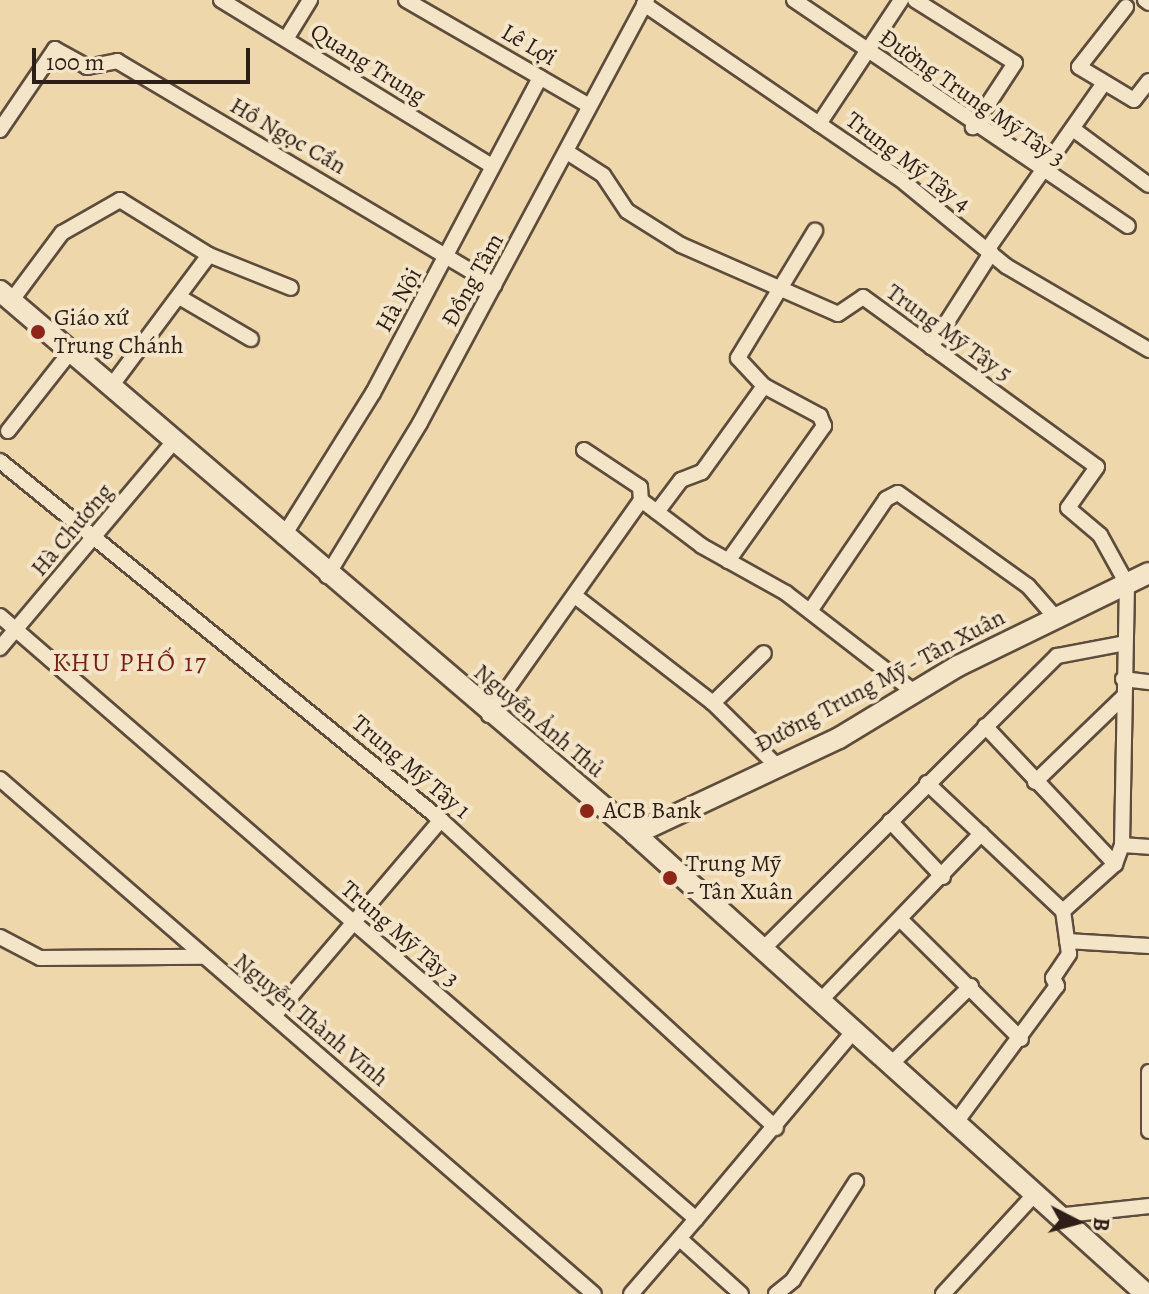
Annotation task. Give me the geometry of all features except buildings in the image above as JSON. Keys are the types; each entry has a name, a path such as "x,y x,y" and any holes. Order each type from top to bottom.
{"main road":[{"name":"Nguyễn Ảnh Thủ","path":"6,295 176,439 327,576 489,715 635,834 764,948 954,1125 1146,1294"},
{"name":"Đường Trung Mỹ - Tân Xuân","path":"635,834 778,767 1055,617 1149,573"}],"street":[{"name":"Quang Trung","path":"221,0 492,166"},
{"path":"286,39 310,0"},
{"name":"Lê Lợi","path":"406,0 588,105"},
{"name":"Đường Trung Mỹ Tây 3","path":"794,0 1041,174 1128,226"},
{"path":"819,124 901,0"},
{"path":"915,0 1015,63 973,127"},
{"name":"Đồng Tâm","path":"327,576 495,285 645,2"},
{"name":"Trung Mỹ Tây 4","path":"645,2 819,124 989,252 1149,350"},
{"path":"1126,7 1079,67 1134,100 1149,81"},
{"name":"Hồ Ngọc Cẩn","path":"1,127 55,49 87,67 117,61 495,285"},
{"name":"Hà Nội","path":"283,537 449,256 492,166 540,78"},
{"path":"931,347 989,252 1104,83"},
{"path":"1073,129 1149,185"},
{"name":"Trung Mỹ Tây 5","path":"567,152 603,175 627,211 681,245 777,284 838,314 863,297 1097,467 1068,508 1100,535 1127,584"},
{"path":"6,295 62,233 120,200 209,255 291,288"},
{"path":"728,561 824,426 820,416 764,386 738,358 777,284 815,231"},
{"path":"112,385 181,298 209,255"},
{"path":"181,298 251,339"},
{"path":"8,431 71,351"},
{"path":"657,512 681,480 702,472 764,386"},
{"name":"Hà Chương","path":"0,648 176,439"},
{"path":"489,715 641,500 640,487 584,450"},
{"name":"Trung Mỹ Tây 1","path":"0,461 98,534 441,820 776,1128"},
{"path":"810,611 886,499 898,493 1028,586 1055,617"},
{"path":"641,500 728,561 810,611 914,692"},
{"path":"1063,911 1115,864 1122,845 1127,584"},
{"path":"575,596 713,703 778,767"},
{"name":"Trung Mỹ Tây 3","path":"0,616 696,1219"},
{"path":"764,948 1057,656 1125,643"},
{"path":"713,703 764,653"},
{"path":"1123,679 1149,682"},
{"path":"1035,782 1123,697"},
{"path":"985,726 1115,864"},
{"name":"Nguyễn Thành Vĩnh","path":"0,779 594,1294"},
{"path":"927,783 1063,911 1067,941 1057,986 1021,1039 954,1125"},
{"path":"274,1016 441,820"},
{"path":"890,821 943,877"},
{"path":"821,1000 943,877 981,834"},
{"path":"1122,845 1149,847"},
{"path":"901,920 971,986 1021,1039"},
{"path":"0,937 40,958 202,957"},
{"path":"1067,941 1149,946"},
{"path":"890,1065 971,986"},
{"path":"631,1294 776,1128 854,1031"},
{"path":"1149,1072 1149,1131"},
{"path":"776,1294 793,1280 856,1182"},
{"path":"943,1294 1033,1196"},
{"path":"1056,1216 1149,1206"},
{"path":"680,1239 741,1294"}],"place":[{"name":"Giáo xứ Trung Chánh","path":"38,332"},
{"name":"ACB Bank","path":"587,811"},
{"name":"Trung Mỹ - Tân Xuân","path":"670,878"}],"district":[{"name":"KHU PHỐ 17","path":"130,663"}]}
